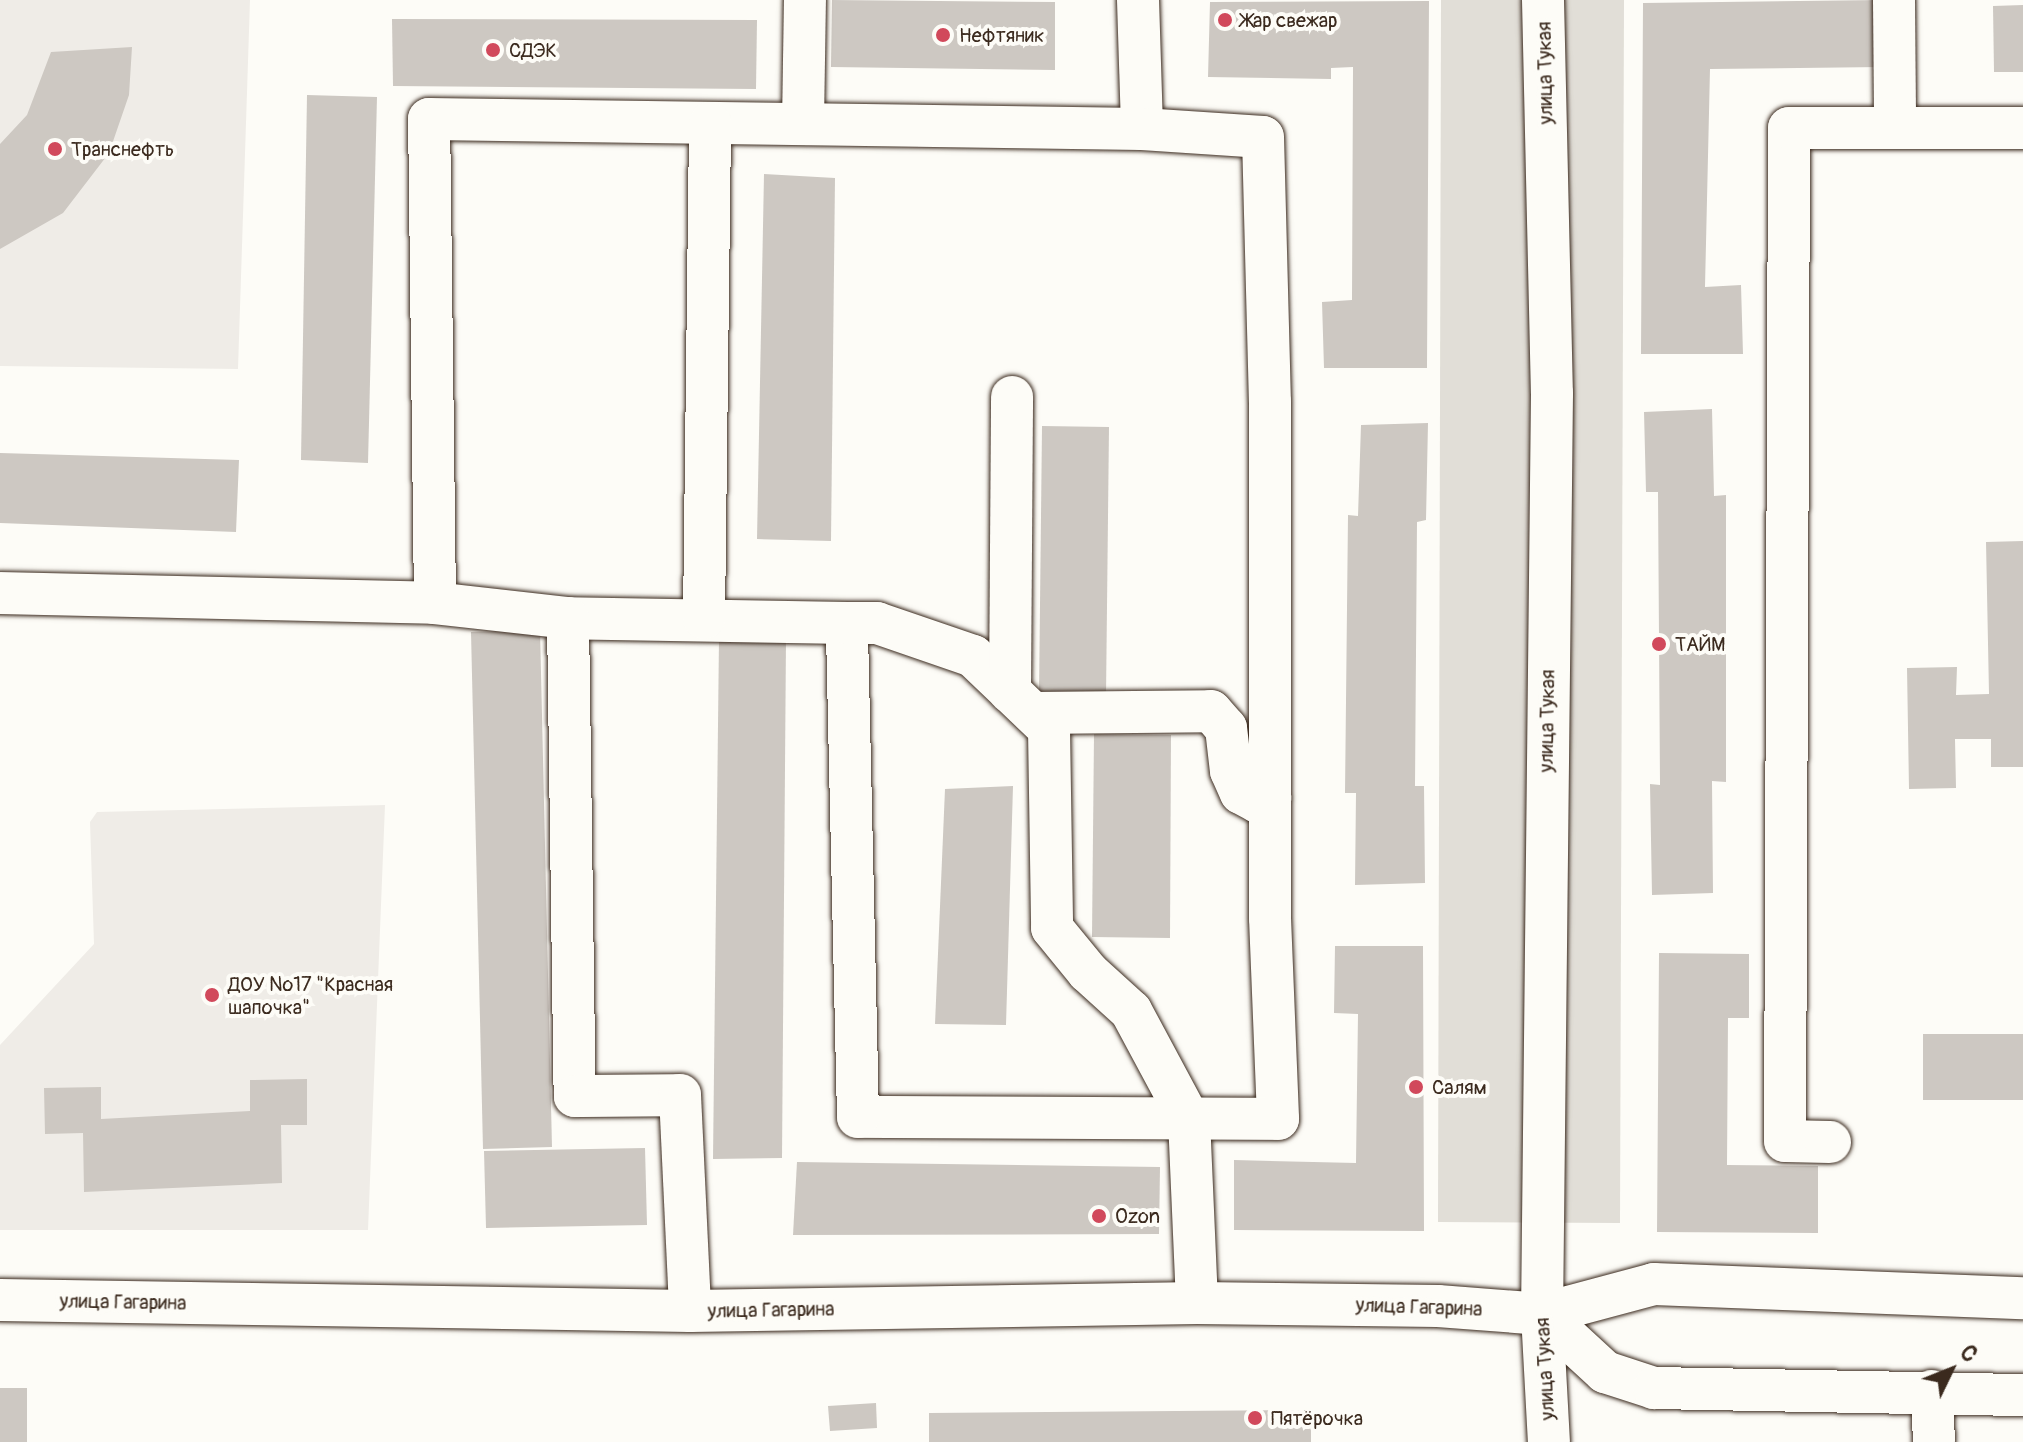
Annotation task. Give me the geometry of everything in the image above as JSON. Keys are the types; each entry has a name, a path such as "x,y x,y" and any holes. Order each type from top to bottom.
{"street":[{"path":"803,124 805,0"},
{"path":"1138,0 1142,129"},
{"name":"улица Тукая","path":"1543,0 1552,393 1542,1314 1549,1442"},
{"path":"1894,0 1895,127"},
{"path":"435,603 429,119 1142,129 1263,137 1274,754 1270,798 1278,1119 858,1117 847,623"},
{"path":"704,618 710,123"},
{"path":"1830,1142 1785,1141 1789,128 2023,128"},
{"path":"1012,397 1021,702"},
{"path":"0,593 435,603 568,618 877,623 973,656 1049,729 1052,928 1088,972 1131,1011 1189,1119 1197,1303"},
{"path":"568,618 575,1096 680,1095 690,1311"},
{"path":"1021,702 1211,711 1226,728 1231,771 1241,793 1258,802 1270,798"},
{"name":"улица Гагарина","path":"0,1300 690,1311 1197,1303 1438,1306 1542,1314 1654,1284 2023,1298"},
{"path":"1542,1314 1605,1372 1654,1388 2023,1395"},
{"path":"1932,1391 1934,1442"}],"shaded area":[{"path":"0,0 250,0 238,369 0,366"},
{"path":"1441,0 1624,0 1620,1223 1438,1222"},
{"name":"ДОУ №17 \"Красная шапочка\"","path":"385,805 368,1230 0,1230 0,1045 94,944 90,822 97,812"}],"building":[{"name":"Нефтяник","path":"832,0 1055,2 1055,70 831,67"},
{"path":"1881,0 1881,67 1710,69 1705,287 1741,285 1743,354 1641,354 1643,3"},
{"path":"1429,1 1427,368 1324,368 1322,302 1352,300 1353,67 1331,68 1331,79 1208,77 1210,2"},
{"path":"2023,5 2023,72 1994,72 1993,6"},
{"path":"392,19 757,20 756,89 393,86"},
{"name":"Транснефть","path":"132,47 129,95 109,153 63,213 0,249 0,144 27,115 51,52"},
{"path":"307,95 377,97 368,463 301,460"},
{"path":"764,174 835,178 831,541 757,539"},
{"path":"1712,409 1714,496 1726,495 1726,782 1712,781 1713,893 1652,895 1650,784 1660,785 1658,492 1646,492 1644,412"},
{"path":"1428,423 1426,520 1417,522 1415,786 1424,786 1425,883 1355,885 1356,793 1345,793 1348,515 1358,516 1361,425"},
{"path":"1042,426 1109,427 1106,696 1039,695"},
{"path":"0,453 239,460 236,532 0,523"},
{"path":"2023,541 2023,767 1991,767 1991,739 1955,739 1956,788 1909,789 1907,668 1957,667 1956,695 1989,694 1986,542"},
{"path":"540,630 552,1147 483,1149 471,632"},
{"path":"719,638 786,638 782,1158 713,1159"},
{"path":"1094,734 1171,735 1170,938 1092,937"},
{"path":"1013,786 1006,1025 935,1024 945,789"},
{"path":"1335,946 1423,946 1424,1231 1234,1230 1234,1160 1356,1163 1358,1014 1334,1013"},
{"path":"1659,953 1749,954 1749,1018 1728,1018 1727,1165 1818,1166 1818,1233 1657,1232"},
{"path":"1923,1034 2023,1034 2023,1100 1923,1100"},
{"path":"307,1079 307,1125 281,1125 282,1183 84,1192 83,1133 45,1134 44,1088 101,1087 101,1119 250,1111 250,1080"},
{"path":"645,1148 647,1225 486,1228 484,1151"},
{"path":"797,1162 1160,1167 1159,1234 793,1235"},
{"path":"0,1388 27,1388 27,1442 0,1442"},
{"path":"876,1403 877,1428 830,1431 828,1406"},
{"path":"1311,1410 1311,1442 929,1442 929,1413"}],"place":[{"name":"Жар свежар","path":"1225,20"},
{"name":"Нефтяник","path":"943,35"},
{"name":"СДЭК","path":"493,50"},
{"name":"Транснефть","path":"55,149"},
{"name":"ТАЙМ","path":"1659,644"},
{"name":"ДОУ №17 \"Красная шапочка\"","path":"212,995"},
{"name":"Салям","path":"1416,1087"},
{"name":"Ozon","path":"1099,1216"},
{"name":"Пятёрочка","path":"1255,1418"}]}
